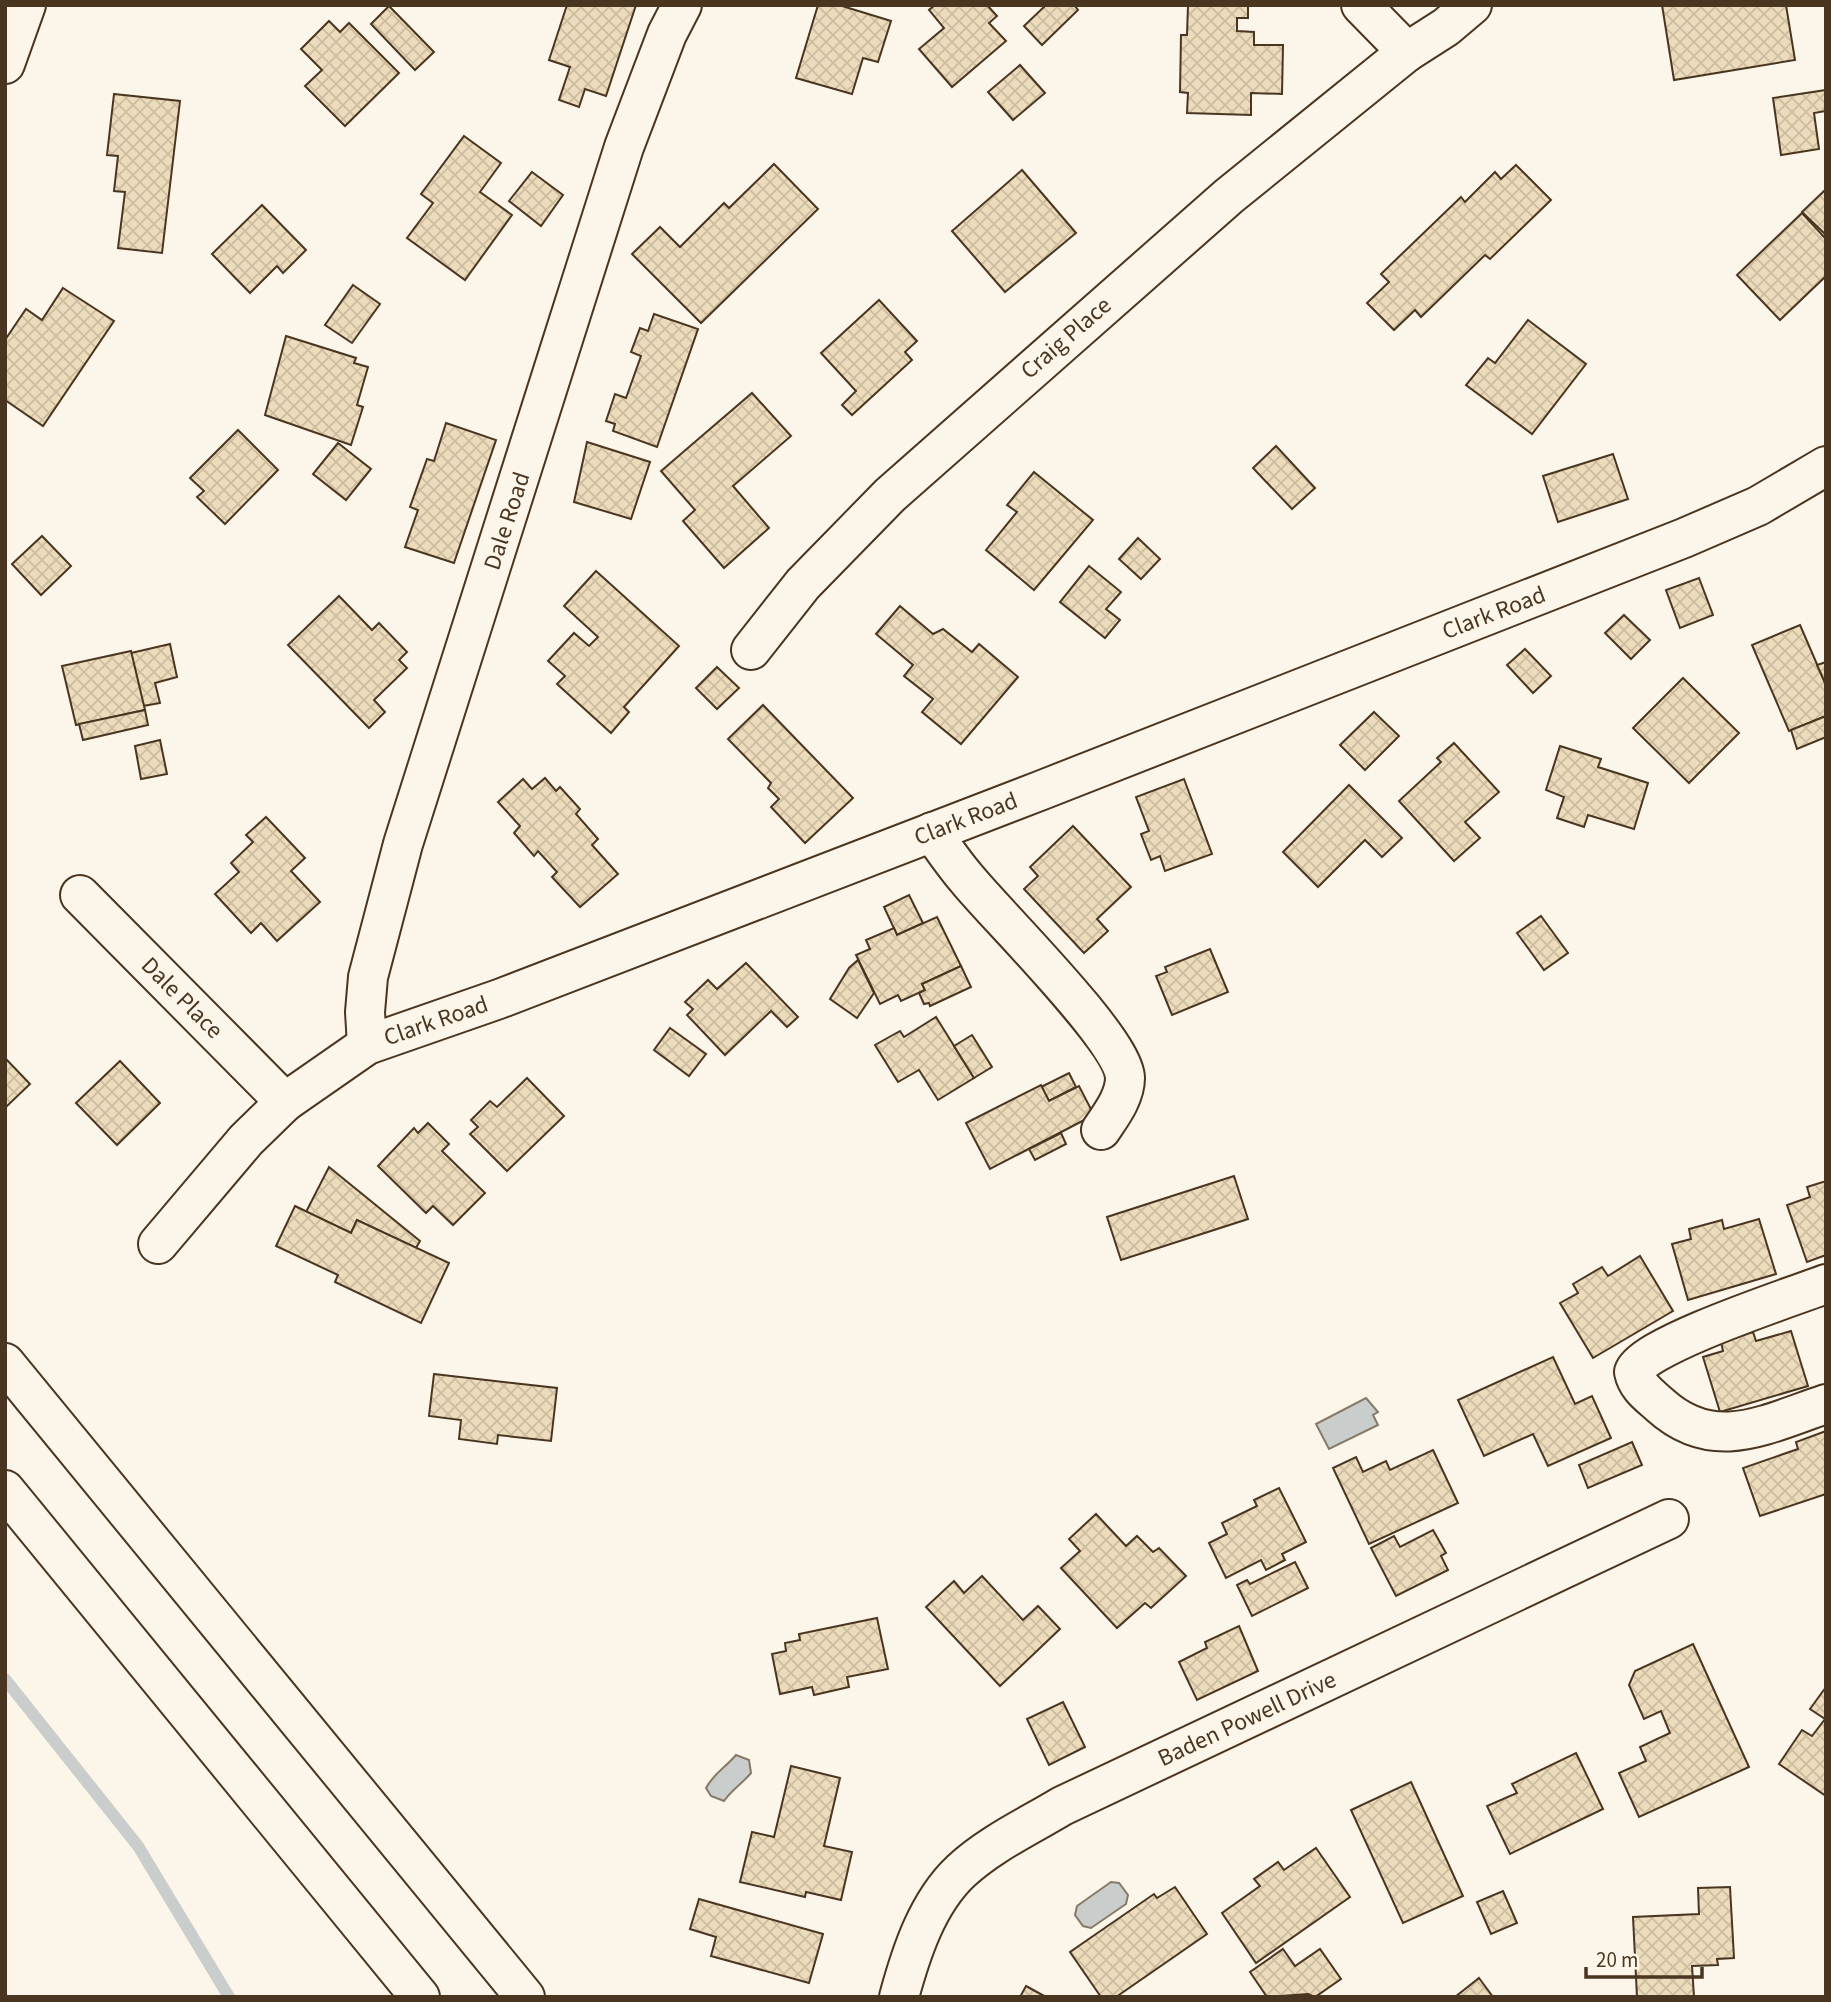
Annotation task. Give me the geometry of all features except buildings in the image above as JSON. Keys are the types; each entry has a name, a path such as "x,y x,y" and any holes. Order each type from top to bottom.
{"main road":[{"path":"5,64 26,5"},
{"name":"Dale Road","path":"367,1045 365,1012 368,977 403,844 624,148 667,34 682,5"},
{"path":"1361,5 1407,52"},
{"name":"Craig Place","path":"751,650 803,584 890,495 1228,196 1407,52 1446,27 1472,5"},
{"name":"Clark Road","path":"158,1244 246,1140 285,1102 367,1045 499,999 1684,538 1758,506 1826,466"},
{"path":"932,832 965,878 1061,985 1121,1060 1125,1078 1122,1093 1101,1130"},
{"name":"Dale Place","path":"80,895 285,1102"},
{"path":"1826,1284 1678,1340 1641,1359 1634,1372 1642,1390 1666,1411 1694,1427 1715,1433 1736,1433 1826,1404"},
{"path":"5,1363 525,1997"},
{"path":"5,1490 420,1997"},
{"name":"Baden Powell Drive","path":"899,1997 912,1951 935,1906 959,1872 985,1852 1062,1806 1669,1519"}],"shaded area":[{"path":"1366,1398 1378,1412 1373,1415 1378,1425 1329,1449 1316,1424"},
{"path":"736,1755 749,1760 751,1773 724,1801 711,1796 706,1788 709,1783"},
{"path":"1111,1882 1119,1883 1128,1895 1126,1904 1091,1928 1083,1926 1075,1915 1077,1906"}],"waterway":[{"path":"5,1679 138,1846 229,1997"}]}
